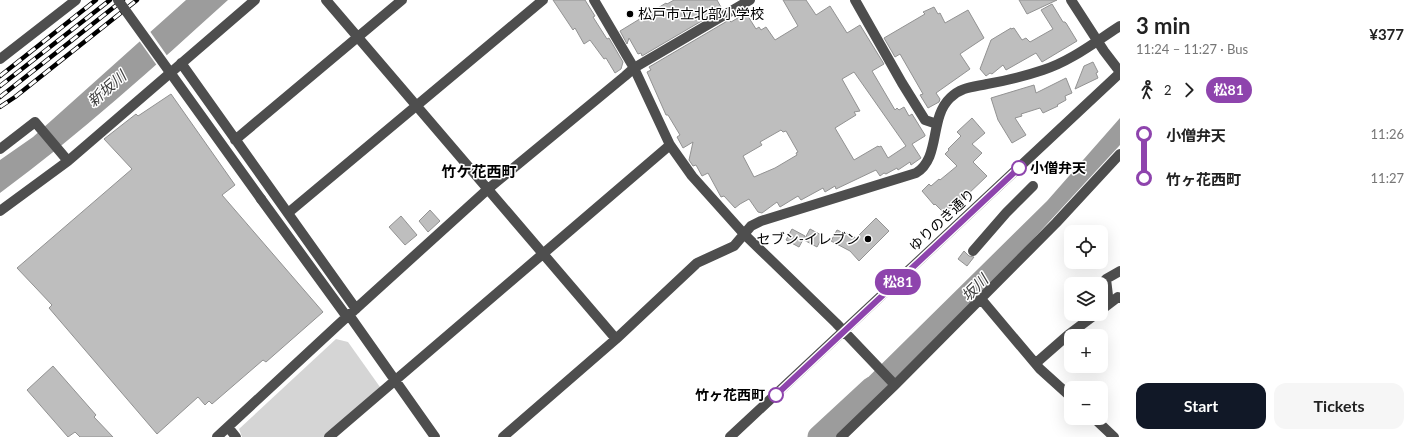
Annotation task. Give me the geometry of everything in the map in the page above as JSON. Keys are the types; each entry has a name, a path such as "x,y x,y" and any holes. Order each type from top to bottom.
{"street":[{"path":"0,59 76,0"},
{"path":"118,0 261,199 350,314"},
{"path":"0,211 68,161 255,0"},
{"path":"326,0 616,339"},
{"path":"235,140 357,36 402,0"},
{"path":"288,213 543,0"},
{"path":"594,0 634,68 670,145 692,176 744,234 894,383"},
{"path":"217,437 488,189 634,68 750,0"},
{"path":"855,0 925,120 937,124"},
{"path":"1071,0 1097,41 1120,72"},
{"path":"503,437 616,339 697,264 734,246 751,226 761,221 916,173 923,169 928,162 940,115 950,98 969,87 1044,70 1089,48 1120,26"},
{"path":"181,63 288,213 350,314 435,437"},
{"name":"ゆりのき通り","path":"730,437 844,332 1120,72"},
{"path":"0,149 34,122 68,161"},
{"path":"329,437 670,145"},
{"path":"841,437 1056,223 1120,154"},
{"path":"973,251 1006,213 1033,186"},
{"path":"1108,278 1120,271"},
{"path":"1108,305 1118,297 1120,298"},
{"path":"981,299 1036,363 1064,390"},
{"path":"1036,363 1087,321"},
{"path":"1101,425 1114,437"},
{"path":"228,427 236,437"}],"shaded area":[{"path":"336,339 348,342 380,387 378,392 325,437 242,437 239,429"}],"water":[{"name":"新坂川","path":"186,0 228,0 88,124 0,193 0,160 33,137"},
{"path":"1120,118 1120,145 1012,262 856,418 842,403 1047,201"}],"pier":[{"path":"149,30 168,57 158,67 138,39"}],"building":[{"path":"553,0 585,0 595,16 593,17 607,39 609,38 623,62 621,69 615,73 606,58 604,59 590,40 584,44 575,28 573,30"},
{"path":"674,0 717,0 722,9 642,56 641,53 638,54 629,38 627,44 620,31 666,3 667,4"},
{"path":"783,0 806,0 816,15 830,6 847,33 860,25 884,64 872,71 895,110 897,108 899,110 904,107 909,116 912,114 925,135 912,144 921,158 911,165 910,162 898,170 897,168 880,176 876,170 836,189 835,186 825,192 823,188 801,200 798,196 780,207 777,202 762,213 758,212 749,199 735,208 724,196 721,197 708,173 702,176 696,165 693,166 689,160 693,142 683,148 677,137 680,135 668,115 666,115 647,72 651,70 649,67 729,20 731,22 746,13 756,29 759,27 761,30 766,27 775,40 798,26","holes":["854,72 906,146 888,158 881,146 878,146 854,160 835,128 856,115 854,112 860,111 842,79","781,130 783,132 786,131 798,152 796,153 797,155 775,168 754,177 743,156 762,145 760,142"]},
{"path":"1019,0 1057,0 1027,14"},
{"path":"1052,4 1077,41 1042,62 1036,53 1006,70 1003,65 992,74 990,73 986,76 980,69 991,40 1011,28 1014,28 1022,40 1026,38 1030,42 1053,29 1041,10"},
{"path":"934,7 938,14 940,13 945,23 968,10 984,38 960,54 970,69 936,93 940,99 939,102 928,108 920,95 923,94 900,54 895,57 884,38 925,14 923,12"},
{"path":"1093,62 1098,72 1096,73 1098,78 1075,89 1084,66"},
{"path":"1066,78 1072,93 1065,96 1066,100 1057,105 1058,106 1043,113 1040,108 1021,114 1022,116 1015,118 1026,135 1012,143 998,120 991,98 1034,85 1036,93"},
{"path":"171,94 235,185 222,195 323,312 266,362 263,360 212,404 209,401 205,405 198,397 157,434 49,308 52,305 17,268 132,169 104,139 136,114 138,116"},
{"path":"972,118 985,133 972,144 982,153 973,162 987,176 946,215 935,204 934,205 922,191 929,184 931,186 957,166 945,154 961,136 957,132"},
{"path":"430,210 440,221 428,232 419,221"},
{"path":"401,216 417,235 405,245 389,227"},
{"name":"セブン-イレブン","path":"876,218 889,231 859,261 850,251 831,241 837,230 856,238"},
{"path":"792,229 805,236 799,247 786,240"},
{"path":"810,229 823,236 817,247 804,240"},
{"path":"964,251 969,256 974,257 967,266 958,259"},
{"path":"53,366 96,415 94,417 113,437 80,437 75,432 68,437 27,390"}],"waterway":[{"name":"坂川","path":"819,437 872,388"}],"railway":[{"path":"0,76 96,0"},
{"path":"0,86 110,0"},
{"path":"0,97 123,0"},
{"path":"0,107 15,97 137,0"}],"bus line":[{"name":"松81","path":"776,395 1019,168"}],"place":[{"name":"松戸市立北部小学校","path":"630,14"},
{"name":"小僧弁天","path":"1019,168"},
{"name":"セブン-イレブン","path":"868,239"},
{"name":"竹ヶ花西町","path":"776,395"}],"district":[{"name":"竹ケ花西町","path":"479,172"}]}
